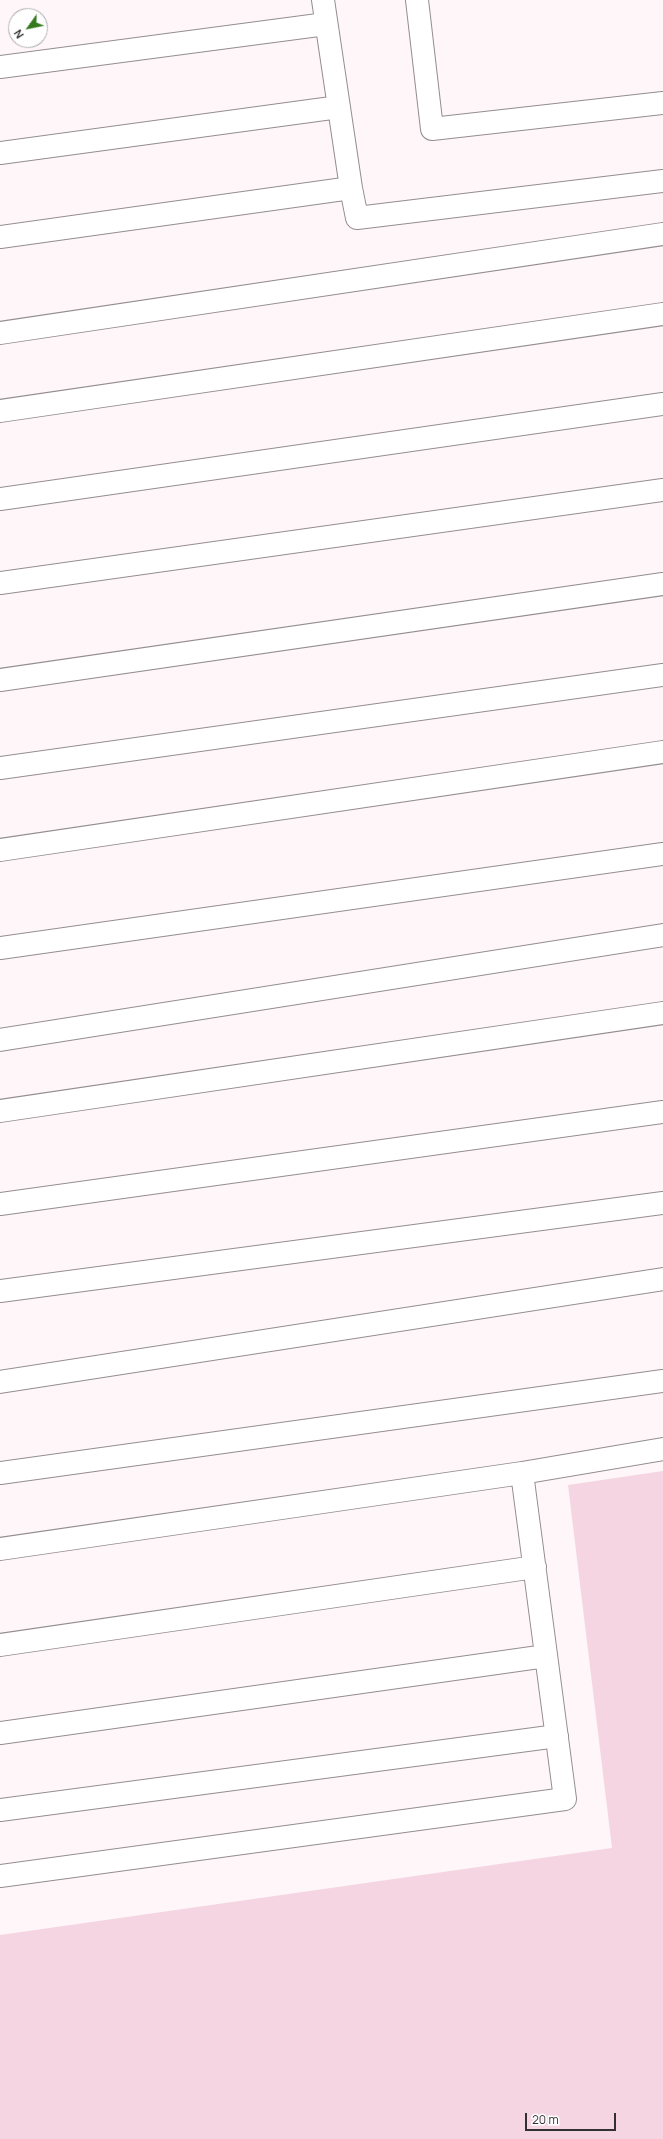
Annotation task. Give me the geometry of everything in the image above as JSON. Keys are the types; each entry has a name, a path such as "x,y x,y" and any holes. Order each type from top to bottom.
{"lane":[{"path":"323,0 351,188 357,218 663,181"},
{"path":"417,0 432,129 663,103"},
{"path":"0,67 326,24"},
{"path":"0,153 339,107"},
{"path":"0,237 351,188"},
{"path":"0,333 663,234"},
{"path":"0,411 663,314"},
{"path":"0,499 663,404"},
{"path":"0,583 663,490"},
{"path":"0,680 663,584"},
{"path":"0,768 663,675"},
{"path":"0,850 663,752"},
{"path":"0,948 663,854"},
{"path":"0,1040 663,935"},
{"path":"0,1111 663,1013"},
{"path":"0,1204 663,1112"},
{"path":"0,1291 663,1203"},
{"path":"0,1382 663,1279"},
{"path":"0,1473 663,1381"},
{"path":"0,1548 522,1473 663,1449"},
{"path":"0,1876 565,1799 522,1473"},
{"path":"0,1645 535,1567"},
{"path":"0,1733 546,1656"},
{"path":"0,1810 557,1736"}],"shaded area":[{"path":"663,1471 663,2139 0,2139 0,1935 612,1848 568,1485"}]}
